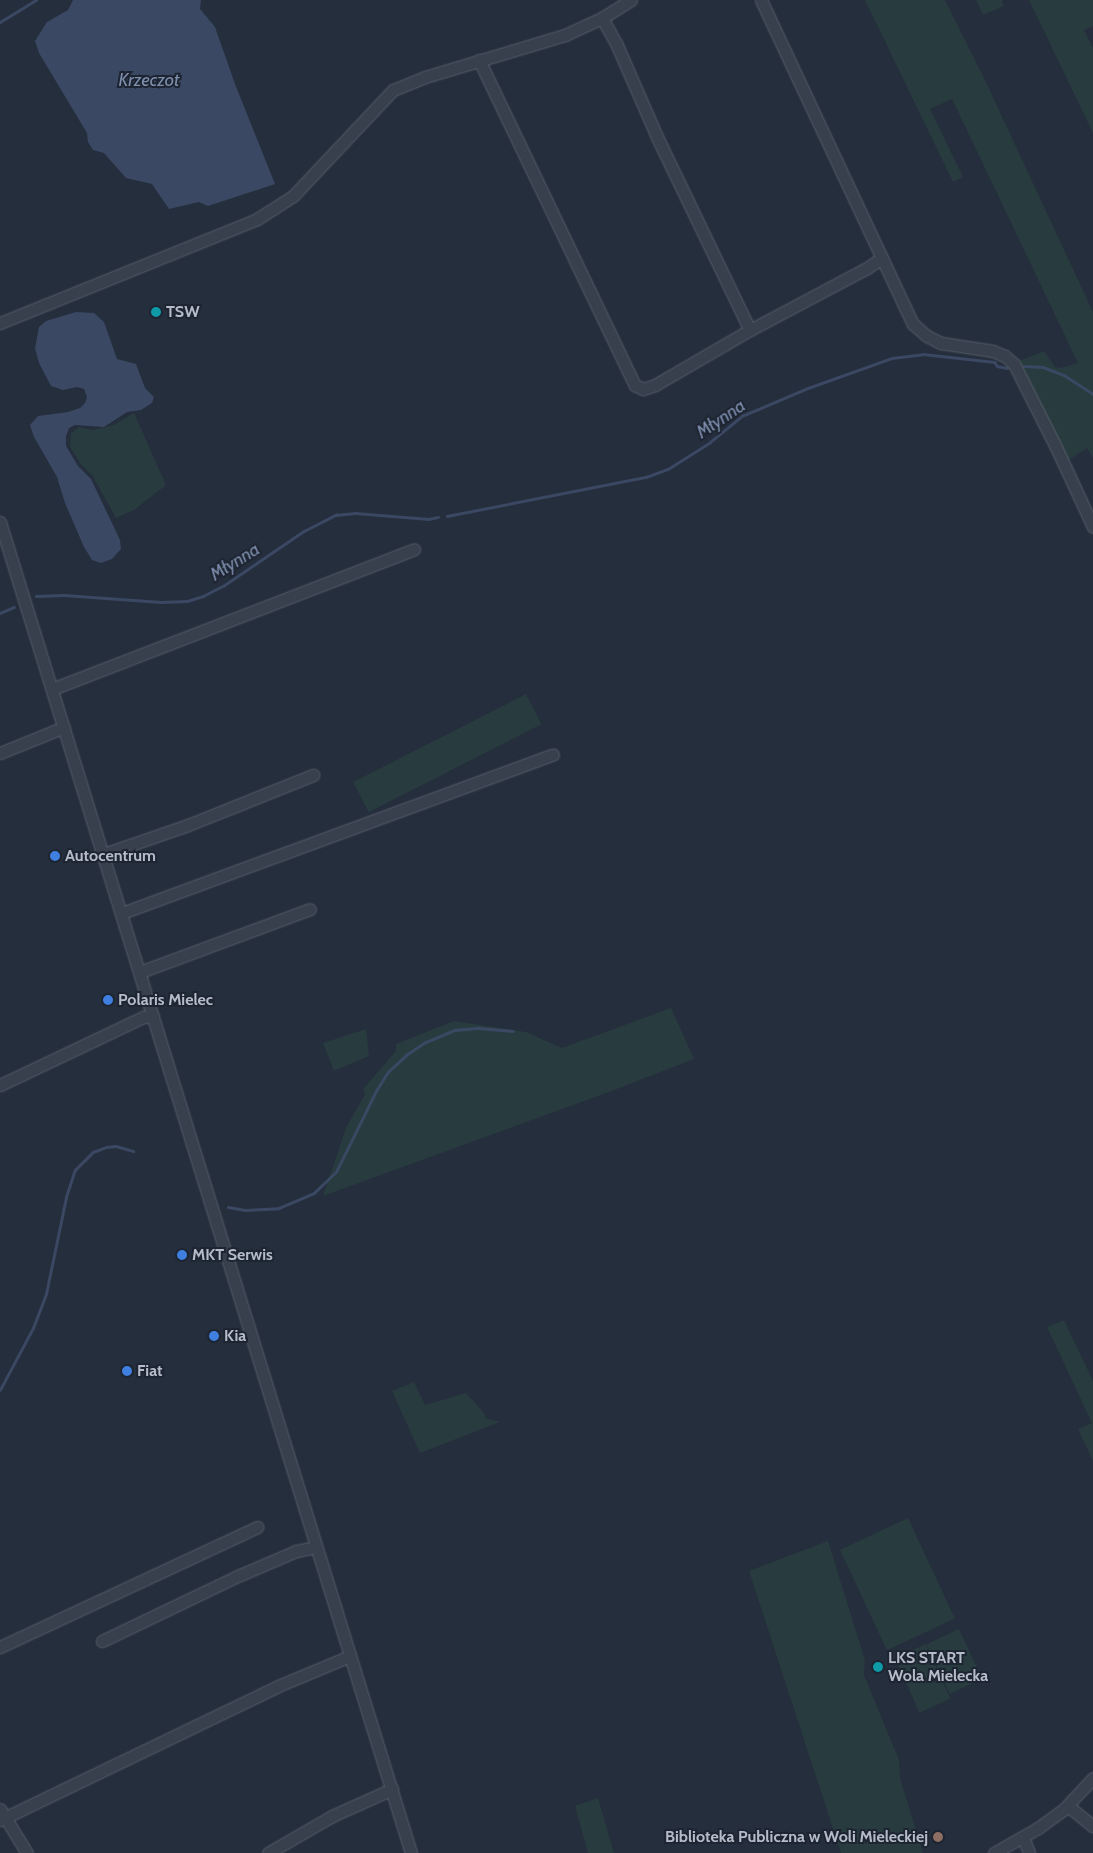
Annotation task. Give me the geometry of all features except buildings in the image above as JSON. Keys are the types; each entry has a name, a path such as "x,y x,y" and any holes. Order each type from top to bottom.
{"street":[{"path":"0,323 257,219 293,196 393,90 425,77 565,35 602,18 631,0"},
{"path":"761,0 913,324 927,336 941,343 993,351 1005,356 1014,364 1055,445 1093,527"},
{"path":"602,18 616,43 657,137 750,330"},
{"path":"479,60 635,386 644,389 655,385 750,330 851,277 882,258"},
{"path":"0,522 411,1853"},
{"path":"52,689 414,549"},
{"path":"0,753 64,727"},
{"path":"122,913 553,754"},
{"path":"104,854 188,825 313,775"},
{"path":"140,972 310,909"},
{"path":"0,1085 143,1016 153,1016"},
{"path":"0,1647 257,1528"},
{"path":"102,1641 240,1575 296,1552 316,1547"},
{"path":"27,1853 2,1816 278,1686 350,1656"},
{"path":"994,1853 1023,1837 1068,1806 1093,1778"},
{"path":"268,1853 332,1816 392,1789"},
{"path":"1068,1806 1093,1826"},
{"path":"1023,1837 1029,1853"}],"shaded area":[{"path":"865,0 945,0 984,78 1093,312 1093,458 1087,448 1067,461 1019,361 1044,351 1055,367 1061,368 1078,363 952,99 930,109 963,177 953,182"},
{"path":"976,0 1002,0 1004,6 983,15"},
{"path":"1029,0 1093,0 1093,26 1084,30 1093,48 1093,133"},
{"path":"134,413 166,485 134,510 116,518 92,475 80,463 70,447 71,433 79,427 92,430 114,425"},
{"path":"526,694 541,724 369,812 353,782"},
{"path":"671,1008 694,1059 609,1092 323,1196 346,1128 365,1094 363,1089 396,1051 396,1044 454,1021 526,1032 562,1048"},
{"path":"366,1029 369,1056 334,1071 323,1043"},
{"path":"1064,1320 1093,1381 1093,1461 1078,1429 1092,1423 1047,1327"},
{"path":"414,1382 425,1405 466,1393 484,1413 486,1418 500,1422 420,1453 392,1391"},
{"path":"908,1518 955,1619 887,1650 840,1550"},
{"path":"828,1541 865,1660 864,1675 899,1760 900,1778 923,1853 841,1853 749,1571"},
{"path":"959,1629 982,1679 950,1694 926,1644"},
{"path":"926,1644 950,1699 919,1713 895,1658"},
{"path":"598,1798 614,1853 588,1853 575,1806"}],"water":[{"name":"Krzeczot","path":"73,0 201,0 200,9 215,27 235,84 275,184 208,206 199,202 169,209 152,184 126,178 104,153 93,150 88,142 87,133 39,53 35,41 47,22 68,10"},
{"path":"76,312 94,313 104,322 117,359 136,364 145,388 154,397 152,403 141,410 127,412 104,427 75,425 69,428 66,436 66,446 78,466 91,479 120,540 121,549 112,559 101,563 92,560 84,547 65,503 57,477 34,437 30,425 38,416 68,412 80,408 85,403 87,397 84,389 77,387 63,390 51,386 39,363 35,348 39,327 46,321"}],"waterway":[{"path":"0,22 36,0"},
{"name":"Młynna","path":"447,516 646,477 668,469 709,443 742,416 808,388 892,358 923,354 995,362 997,366 1007,368"},
{"name":"Młynna","path":"1024,366 1043,367 1064,375 1093,394"},
{"name":"Młynna","path":"36,596 64,595 161,602 187,601 203,596 223,586 304,531 336,515 355,513 429,519 438,517"},
{"name":"Młynna","path":"0,613 14,607"},
{"path":"228,1207 245,1210 279,1208 314,1193 336,1172 376,1091 388,1072 406,1055 424,1043 455,1030 479,1028 513,1031"},
{"path":"0,1390 33,1328 46,1294 66,1197 75,1170 93,1152 106,1147 116,1146 133,1151"}],"place":[{"name":"TSW","path":"156,312"},
{"name":"Autocentrum","path":"55,856"},
{"name":"Polaris Mielec","path":"108,1000"},
{"name":"MKT Serwis","path":"182,1255"},
{"name":"Kia","path":"214,1336"},
{"name":"Fiat","path":"127,1371"},
{"name":"LKS START Wola Mielecka","path":"878,1667"},
{"name":"Biblioteka Publiczna w Woli Mieleckiej","path":"938,1837"}]}
